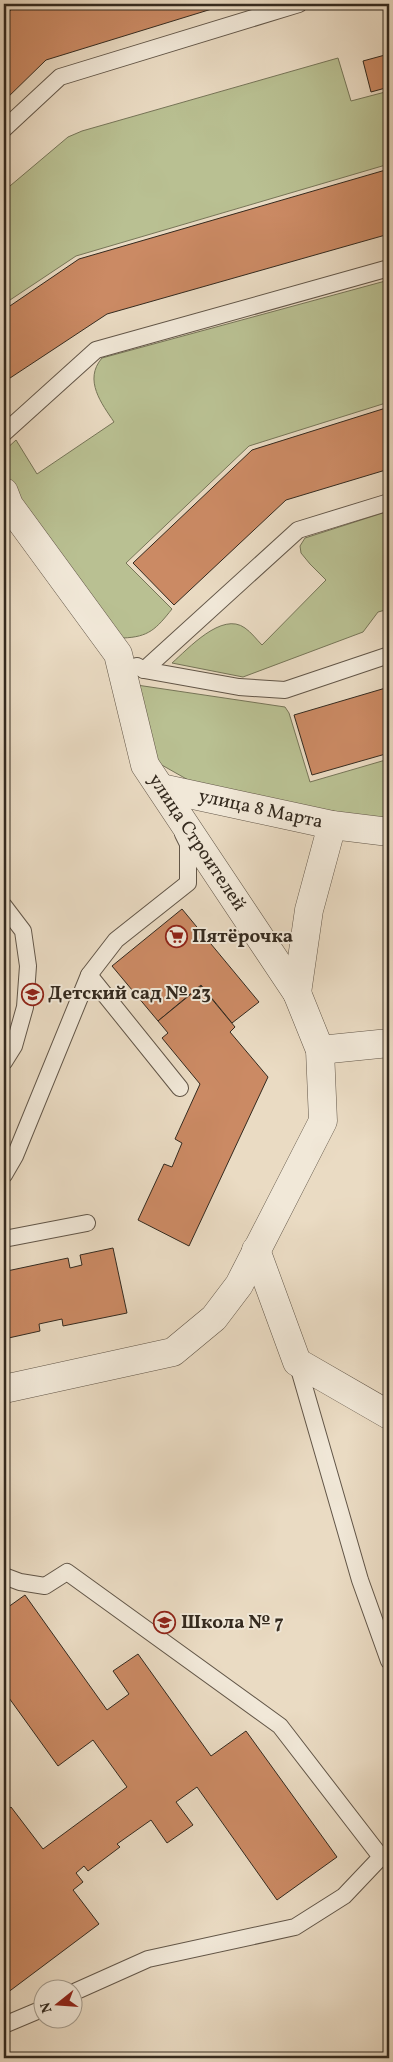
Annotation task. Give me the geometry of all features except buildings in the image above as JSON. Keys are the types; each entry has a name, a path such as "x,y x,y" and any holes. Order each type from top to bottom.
{"street":[{"name":"улица Строителей","path":"4,1389 172,1352 214,1318 239,1285 322,1120 320,1050 297,993 145,765 118,654 6,502"},
{"name":"улица 8 Марта","path":"161,788 332,825 389,832"},
{"name":"улица 8 Марта","path":"297,993 309,910 332,825"},
{"path":"320,1050 389,1043"},
{"path":"256,1250 297,1362 389,1415"}],"lane":[{"path":"4,129 60,77 299,4"},
{"path":"4,433 96,350 389,268"},
{"path":"144,670 298,530 389,502"},
{"path":"118,654 144,670 239,686 285,690 389,654"},
{"path":"4,1175 15,1156 89,975 116,940 188,882 188,844 161,788"},
{"path":"4,906 23,931 28,966 25,1007 14,1046 4,1062"},
{"path":"89,975 180,1088"},
{"path":"4,1239 87,1223"},
{"path":"297,1362 360,1580 389,1661"},
{"path":"4,1576 20,1582 45,1586 67,1572 280,1726 385,1855 344,1896 295,1927 148,1959 82,1989"},
{"path":"4,2025 32,2013"}],"green space":[{"path":"338,58 351,101 389,91 389,164 76,256 4,304 4,191 68,137 82,131"},
{"path":"389,280 389,402 249,446 126,563 172,609 156,627 146,634 123,638 4,481 4,451 16,440 37,474 114,422 104,408 94,383 94,375 102,358"},
{"path":"389,511 389,609 378,612 363,632 243,677 172,663 196,641 226,624 236,624 245,628 262,645 326,580 301,553 300,546 305,538"},
{"path":"130,684 285,707 289,713 310,782 389,759 389,818 335,814 190,781 160,764 145,740"}],"place":[{"name":"Пятёрочка","path":"176,937"},
{"name":"Детский сад № 23","path":"32,994"},
{"name":"Школа № 7","path":"165,1623"}]}
